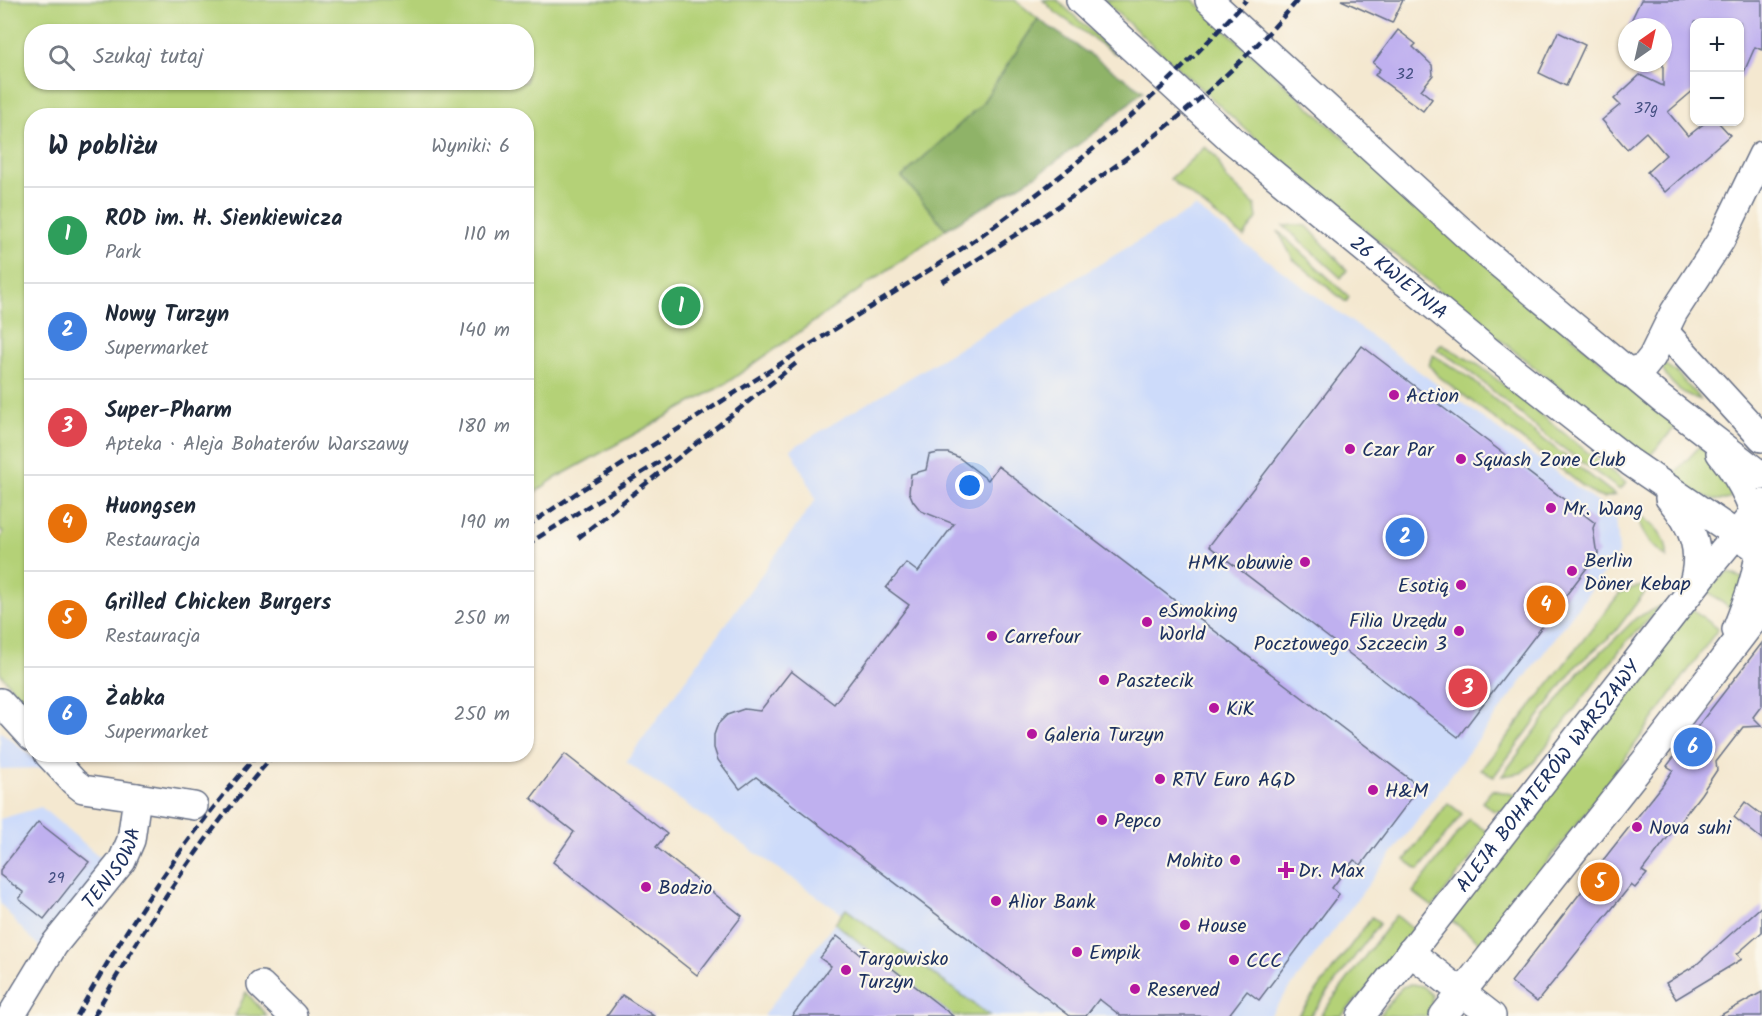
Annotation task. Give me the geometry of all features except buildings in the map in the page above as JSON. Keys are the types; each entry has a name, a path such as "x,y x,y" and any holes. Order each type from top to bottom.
{"street":[{"name":"26 KWIETNIA","path":"1080,0 1183,96 1280,180 1532,385 1660,484 1735,535"},
{"path":"1209,0 1479,247 1627,372 1762,476"},
{"path":"1627,372 1646,365 1674,312 1721,240 1762,155"},
{"path":"1665,332 1762,438"},
{"path":"1705,434 1731,467 1744,491 1759,510 1761,551 1737,641"},
{"path":"1660,484 1708,503 1740,512 1759,510"},
{"path":"1660,484 1683,515 1695,542 1698,562 1690,593"},
{"name":"ALEJA BOHATERÓW WARSZAWY","path":"1361,1016 1735,535 1759,510"},
{"path":"1735,535 1761,551"},
{"path":"1690,593 1732,558 1750,551 1761,551"},
{"path":"1443,1016 1762,609"},
{"path":"0,702 24,728"},
{"name":"TENISOWA","path":"11,1016 54,945 122,861 131,840 136,798 83,789 55,762"},
{"path":"136,798 194,806"},
{"path":"1410,952 1492,1016"},
{"path":"261,984 293,1016"}],"shaded area":[{"path":"1195,207 1616,516 1619,553 1269,1016 988,1016 626,762 816,499 791,449"},
{"path":"0,731 24,750 24,762 39,762 46,768 0,769"},
{"path":"41,807 107,863 42,949 0,903 0,819"},
{"name":"Targowisko Turzyn","path":"835,923 952,1016 763,1016"}],"green space":[{"path":"0,0 1015,0 1038,19 981,105 902,177 946,229 725,384 554,479 534,493 534,108 24,108 24,703 0,673 0,540 3,532 0,530"},
{"path":"1043,0 1057,0 1117,55 1055,12"},
{"path":"1103,0 1193,0 1352,146 1676,426 1647,459 1284,164"},
{"path":"1038,19 1143,91 1098,130 1040,173 946,229 902,177 981,105"},
{"path":"1205,147 1216,157 1226,178 1255,205 1257,218 1244,237 1170,179"},
{"path":"1284,226 1307,226 1347,270 1341,278"},
{"path":"1278,231 1349,297 1346,302 1293,259"},
{"path":"1441,344 1480,366 1626,483 1620,490 1548,437 1462,365 1437,350"},
{"path":"1433,355 1469,377 1516,418 1615,495 1603,498 1595,495 1437,375 1429,365"},
{"path":"1664,364 1676,372 1701,400 1688,395 1673,384 1662,367"},
{"path":"1700,446 1710,457 1732,493 1729,499 1707,497 1670,478"},
{"path":"1638,513 1655,527 1663,538 1667,558 1647,539"},
{"path":"1728,572 1746,580 1732,610 1706,590"},
{"path":"1650,585 1615,632 1577,665 1494,776 1481,770 1620,593"},
{"path":"1666,603 1626,642 1534,762 1521,773 1502,776 1579,672 1636,618"},
{"path":"1691,608 1718,629 1587,811 1483,945 1451,920"},
{"path":"1492,790 1517,795 1508,810 1494,811 1482,802"},
{"path":"1448,803 1462,814 1419,870 1405,860"},
{"path":"1469,819 1490,834 1433,907 1413,892"},
{"path":"846,909 990,1016 952,1016 835,923"},
{"path":"1396,915 1415,931 1381,974 1341,1016 1320,1016"},
{"path":"1372,917 1380,923 1310,1016 1298,1016"},
{"path":"1412,984 1422,986 1432,995 1432,1006 1427,1016 1379,1016 1402,987"},
{"path":"246,992 267,1016 235,1016"}],"railway":[{"path":"534,522 937,265 1012,213 1084,157 1152,97 1246,0"},
{"path":"942,282 1085,188 1175,120 1259,43 1298,0"},
{"path":"578,538 799,361"},
{"path":"534,540 669,456"},
{"path":"77,1016 117,947 160,880 207,816 251,762"},
{"path":"94,1016 134,947 177,880 224,815 268,762"}],"place":[{"name":"ROD im. H. Sienkiewicza","path":"681,306"},
{"name":"Action","path":"1394,395"},
{"name":"Czar Par","path":"1350,449"},
{"name":"Squash Zone Club","path":"1461,459"},
{"name":"Mr. Wang","path":"1551,508"},
{"name":"Nowy Turzyn","path":"1405,537"},
{"name":"HMK obuwie","path":"1305,562"},
{"name":"Berlin Döner Kebap","path":"1572,571"},
{"name":"Esotiq","path":"1461,585"},
{"name":"Huongsen","path":"1546,605"},
{"name":"eSmoking World","path":"1147,622"},
{"name":"Filia Urzędu Pocztowego Szczecin 3","path":"1459,631"},
{"name":"Carrefour","path":"992,636"},
{"name":"Pasztecik","path":"1104,680"},
{"name":"Super-Pharm","path":"1468,688"},
{"name":"KiK","path":"1214,708"},
{"name":"Galeria Turzyn","path":"1032,734"},
{"name":"Żabka","path":"1693,747"},
{"name":"RTV Euro AGD","path":"1160,779"},
{"name":"H&M","path":"1373,790"},
{"name":"Pepco","path":"1102,820"},
{"name":"Nova suhi","path":"1637,827"},
{"name":"Mohito","path":"1235,860"},
{"name":"Dr. Max","path":"1286,870"},
{"name":"Grilled Chicken Burgers","path":"1600,882"},
{"name":"Bodzio","path":"646,887"},
{"name":"Alior Bank","path":"996,901"},
{"name":"House","path":"1185,925"},
{"name":"Empik","path":"1077,952"},
{"name":"CCC","path":"1234,960"},
{"name":"Targowisko Turzyn","path":"846,970"},
{"name":"Reserved","path":"1135,989"}]}
